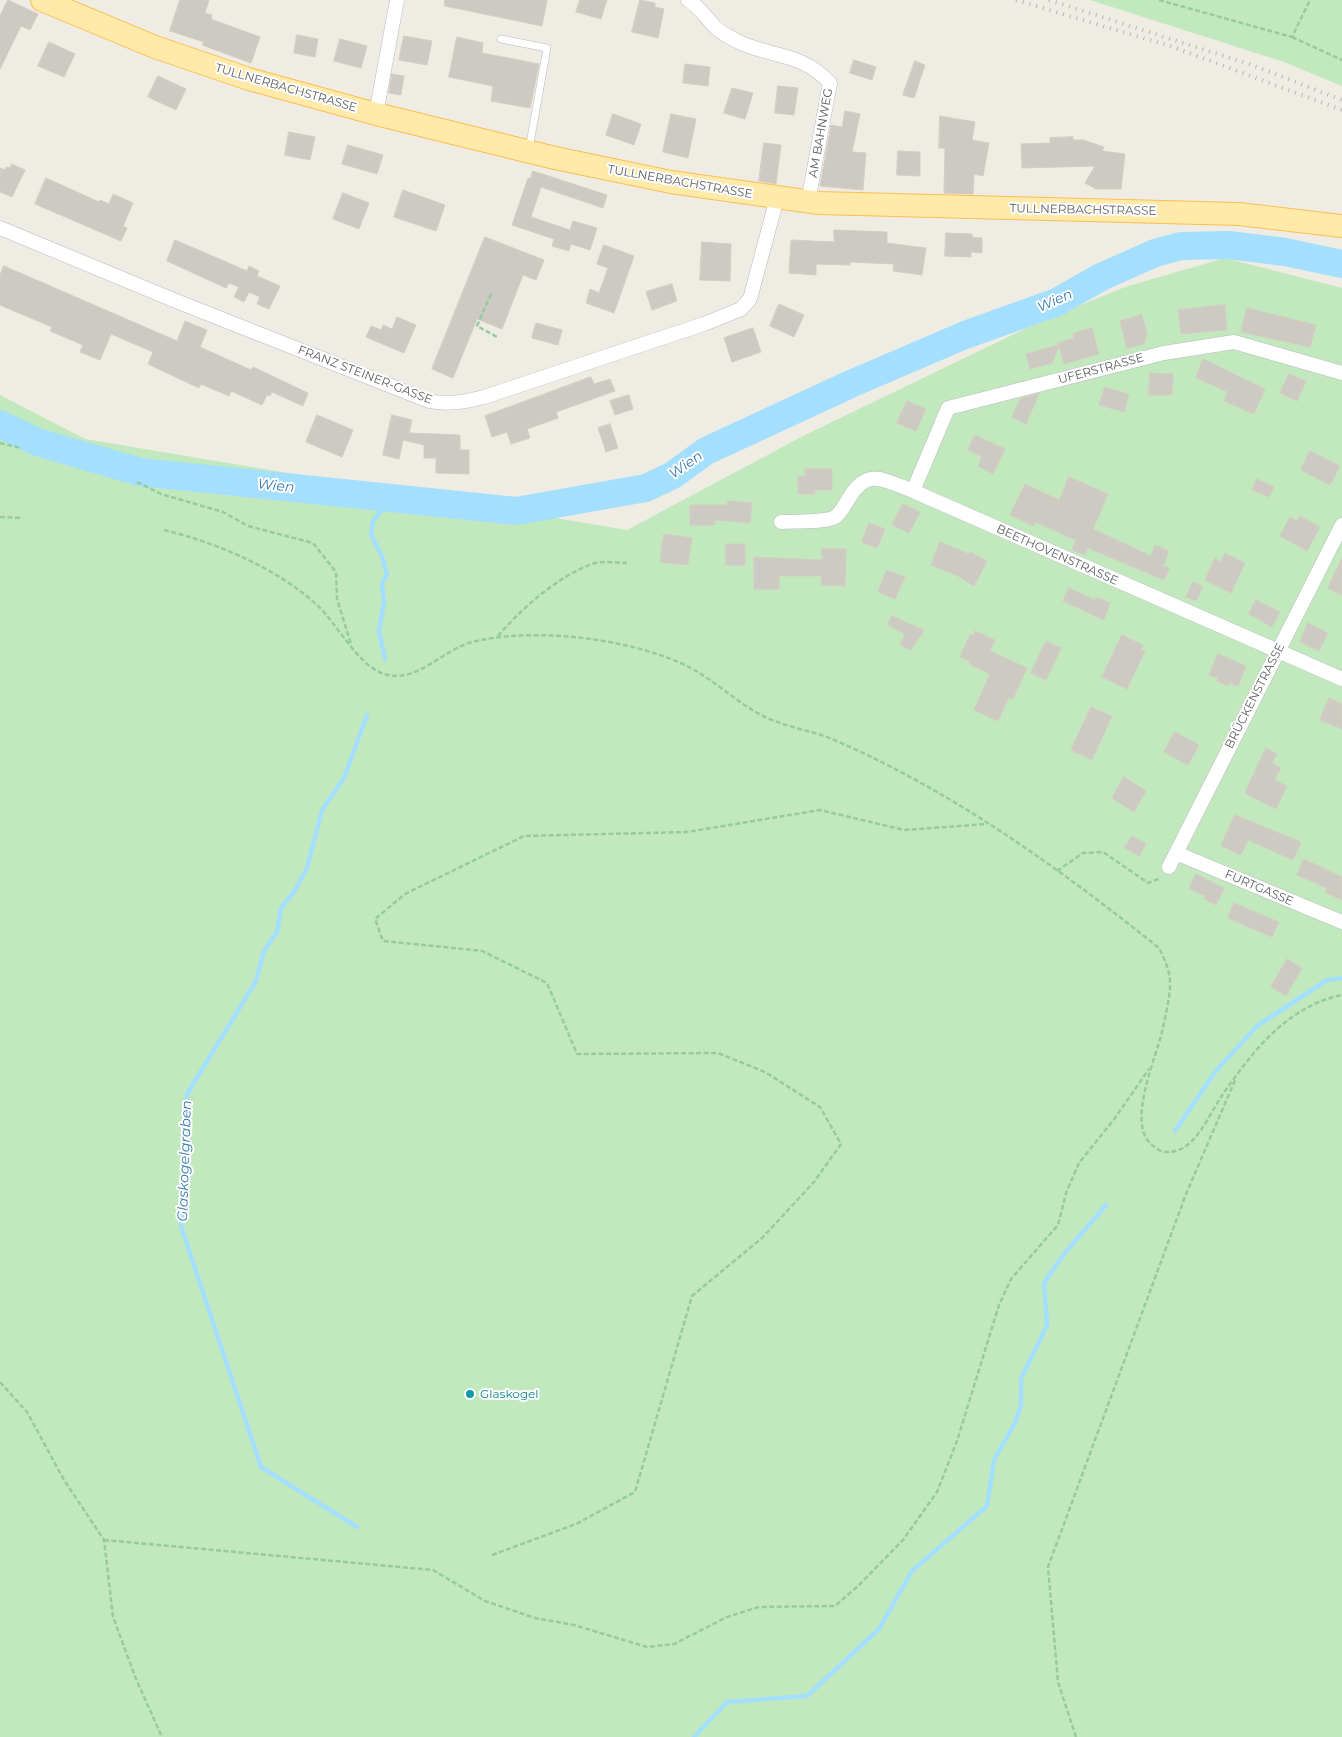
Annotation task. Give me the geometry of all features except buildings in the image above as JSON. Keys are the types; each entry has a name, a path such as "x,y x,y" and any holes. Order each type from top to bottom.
{"main road":[{"name":"TULLNERBACHSTRASSE","path":"50,2 155,47 239,76 376,114 529,152 671,182 808,202 1239,214 1342,226"}],"street":[{"path":"376,114 397,0"},
{"name":"AM BAHNWEG","path":"688,0 716,28 741,43 798,59 821,74 830,83 808,202"},
{"name":"FRANZ STEINER-GASSE","path":"0,228 185,305 429,401 445,404 462,403 484,397 704,324 741,309 750,299 777,198"},
{"name":"UFERSTRASSE","path":"913,491 948,408 1164,353 1234,342 1289,356 1342,373"},
{"name":"BEETHOVENSTRASSE","path":"781,522 835,517 842,511 855,489 869,478 874,477 913,491 1342,679"},
{"name":"BRÜCKENSTRASSE","path":"1169,867 1276,651 1342,525"},
{"name":"FURTGASSE","path":"1176,853 1342,922"}],"lane":[{"path":"501,39 547,48 529,152"}],"path":[{"path":"1159,0 1292,37 1342,60"},
{"path":"1292,37 1310,0"},
{"path":"491,294 477,326 497,337"},
{"path":"0,443 21,448"},
{"path":"136,482 161,494 222,512 248,526 313,543 336,572 337,599 352,645"},
{"path":"0,517 23,518"},
{"path":"164,530 196,538 229,551 294,587 318,606 332,625 365,661 380,672 397,677 418,671 468,643 498,636 574,637 614,643 686,665 772,720 830,739 924,784 1057,871 1159,948 1167,964 1170,986 1162,1034 1151,1065 1145,1090 1142,1124 1148,1141 1161,1152 1173,1152 1191,1143 1239,1072 1262,1044 1292,1015 1308,1005 1342,995"},
{"path":"498,636 515,616 564,579 594,563 627,563"},
{"path":"492,1555 576,1524 635,1492 692,1296 762,1238 814,1182 841,1144 820,1107 765,1072 718,1053 576,1054 547,983 482,951 383,942 375,919 405,894 524,836 687,832 820,810 904,830 987,824"},
{"path":"1057,871 1083,853 1103,852 1148,883 1162,877 1169,867"},
{"path":"104,1540 433,1570 485,1600 526,1615 574,1625 647,1647 674,1644 727,1617 759,1608 835,1606 858,1586 903,1540 937,1492 957,1442 999,1305 1011,1279 1058,1225 1066,1192 1079,1163 1115,1118 1151,1065"},
{"path":"1076,1737 1058,1682 1048,1567 1186,1194 1239,1072"},
{"path":"0,1382 28,1412 64,1480 104,1540 113,1617 136,1679 162,1737"}],"green space":[{"path":"1090,0 1342,0 1342,86 1284,62"},
{"path":"1225,258 1342,288 1342,1737 0,1737 0,395 85,439 627,530 805,435 1037,323 1125,287"}],"waterway":[{"name":"Wien","path":"0,424 37,442 140,472 516,511 646,488 673,475 706,451 853,383 965,335 1057,302 1101,277 1155,253 1181,246 1229,245 1285,252 1342,264"},
{"name":"Glaskogelgraben","path":"385,659 379,631 384,602 382,583 387,575 382,556 371,535 373,521 392,498"},
{"name":"Glaskogelgraben","path":"357,1527 261,1467 181,1226 187,1094 256,981 264,951 277,932 281,908 294,892 307,868 322,810 344,778 367,715"},
{"path":"1175,1131 1215,1072 1257,1026 1327,980 1342,978"},
{"path":"694,1737 727,1702 807,1696 879,1629 912,1571 987,1506 994,1460 1015,1423 1021,1405 1021,1379 1047,1325 1044,1283 1064,1254 1106,1205"}],"railway":[{"path":"1016,0 1173,47 1342,110"},
{"path":"1049,0 1252,65 1342,100"}],"place":[{"name":"Glaskogel","path":"470,1394"}]}
